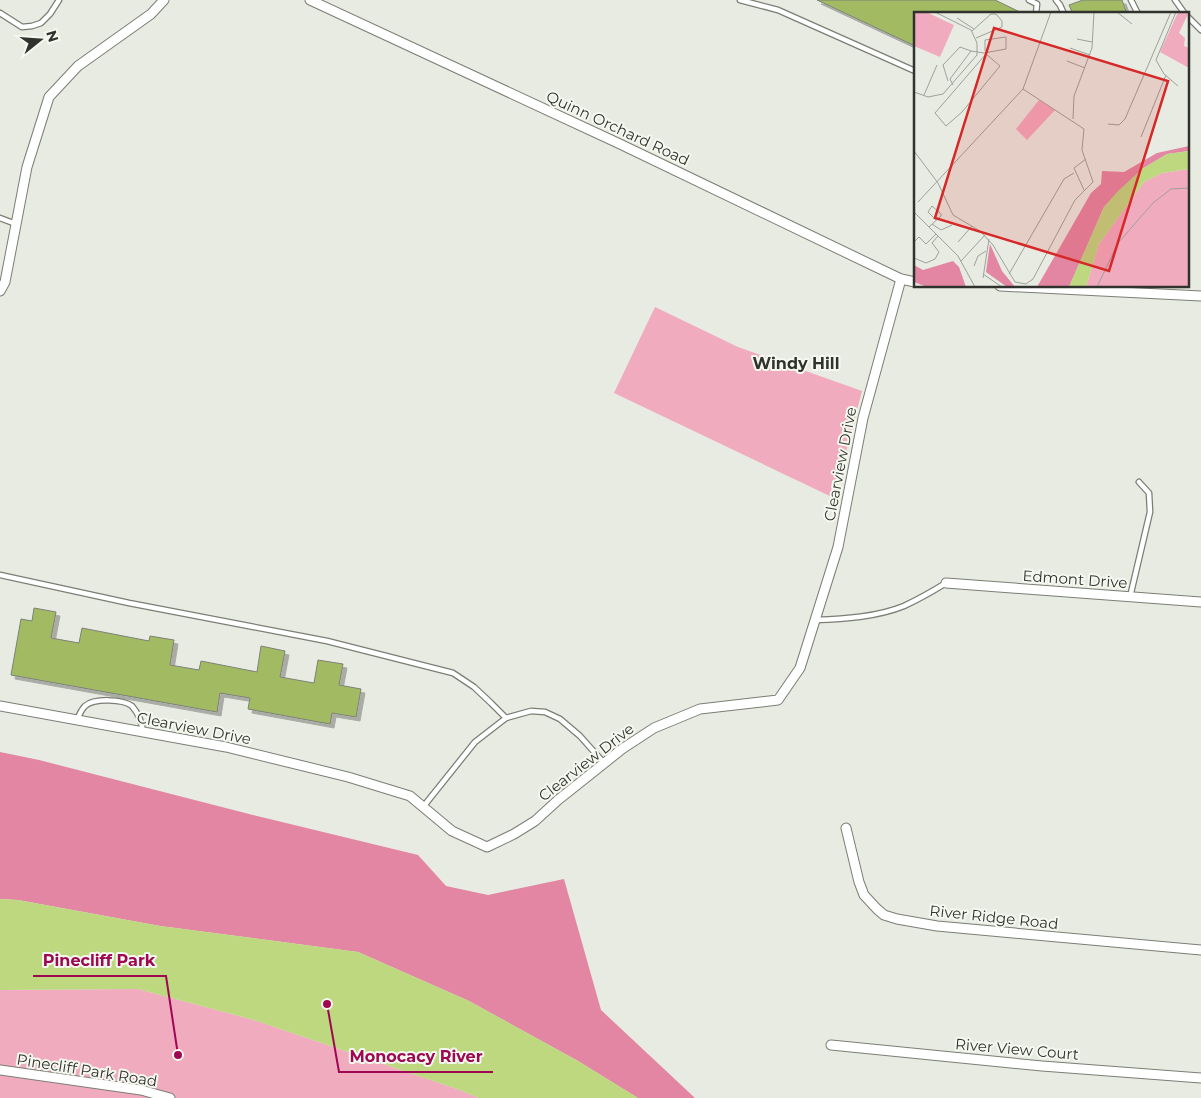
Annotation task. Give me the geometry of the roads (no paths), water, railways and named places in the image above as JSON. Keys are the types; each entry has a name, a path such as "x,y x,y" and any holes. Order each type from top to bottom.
{"street":[{"path":"0,291 4,282 27,167 49,97 78,66 151,14 164,0"},
{"name":"Quinn Orchard Road","path":"310,0 620,144 901,279 914,282"},
{"name":"Clearview Drive","path":"0,706 226,747 348,777 410,796 452,831 487,847 514,834 535,820 622,748 654,728 700,709 778,700 800,668 838,547 862,418 901,279"},
{"path":"1040,288 1201,296"},
{"name":"Edmont Drive","path":"946,583 1201,602"},
{"name":"River Ridge Road","path":"846,828 864,895 884,915 908,922 938,926 1201,950"},
{"name":"River View Court","path":"831,1045 1042,1066 1201,1078"},
{"name":"Pinecliff Park Road","path":"0,1070 141,1090 170,1098"}],"lane":[{"path":"0,14 22,27 32,26 41,23 50,14 58,0"},
{"path":"740,0 778,10 914,71"},
{"path":"1029,0 1037,2"},
{"path":"1056,0 1063,12"},
{"path":"1131,0 1137,12"},
{"path":"1175,0 1184,12"},
{"path":"1188,17 1201,30"},
{"path":"0,218 16,224"},
{"path":"1130,597 1150,512 1149,493 1139,482"},
{"path":"0,575 129,603 327,641 453,673 474,687 506,718"},
{"path":"815,620 840,619 883,613 904,606 946,583"},
{"path":"76,720 85,706 96,701 124,702 137,713 143,732"},
{"path":"423,807 475,742 506,718 531,711 545,712 560,719 580,736 604,763"}],"place":[{"name":"Monocacy River","path":"327,1004"},
{"name":"Pinecliff Park","path":"178,1055"}],"district":[{"name":"Windy Hill","path":"796,363"}]}
